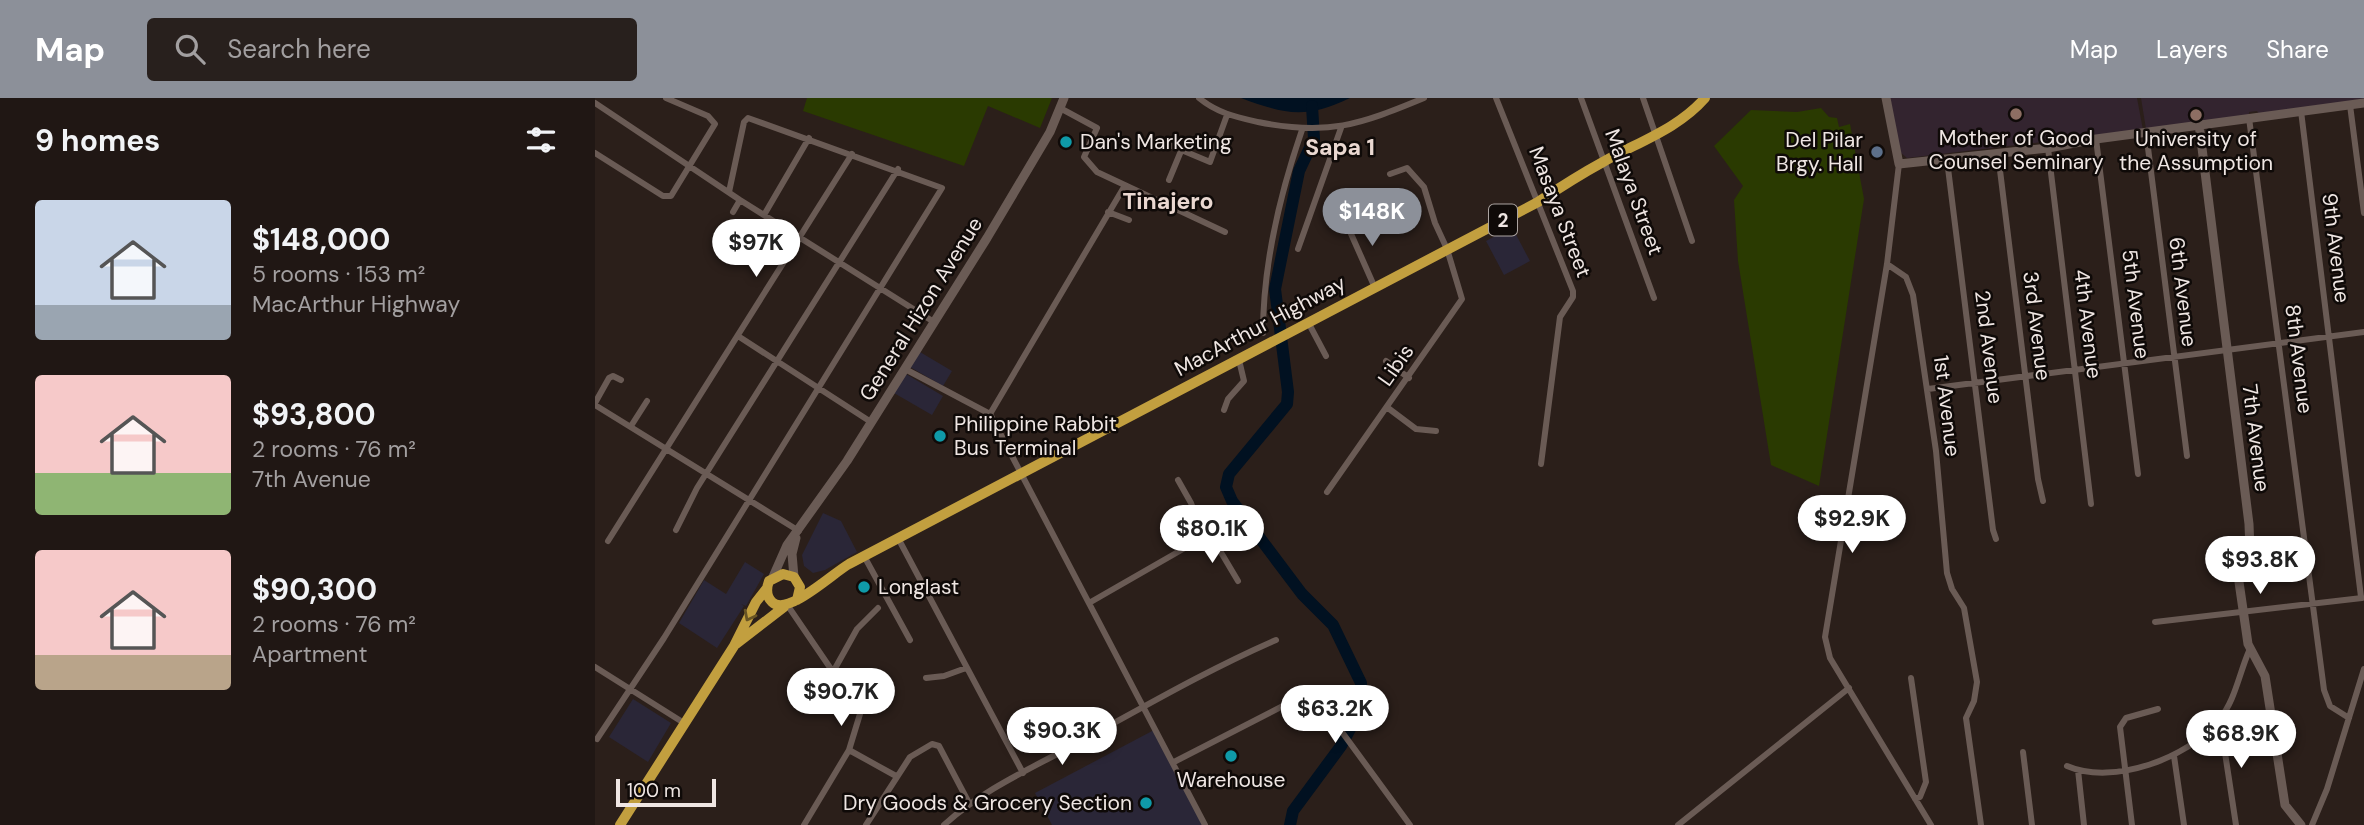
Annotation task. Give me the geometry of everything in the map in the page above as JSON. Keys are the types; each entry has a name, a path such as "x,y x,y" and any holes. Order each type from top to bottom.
{"highway":[{"name":"MacArthur Highway","path":"734,646 825,578 1538,202 1604,161 1655,136 1695,110 1705,98"},
{"name":"MacArthur Highway","path":"620,825 734,646 756,602 769,583 783,574 795,579 825,578"},
{"path":"769,583 771,601 790,604 800,591 795,579"}],"street":[{"path":"595,153 669,198 714,128 714,120 666,98"},
{"name":"General Hizon Avenue","path":"769,583 787,545 905,369 1050,132 1064,98"},
{"path":"1199,98 1227,115 1303,130 1341,128 1424,98"},
{"name":"Masaya Street","path":"1496,98 1573,291 1573,297 1560,317 1541,464"},
{"name":"Malaya Street","path":"1581,98 1654,298"},
{"path":"1643,98 1692,241"},
{"path":"1886,98 1899,164 1887,264 1825,638 1830,658 1931,825"},
{"path":"595,103 740,200 934,322"},
{"path":"1899,164 2048,148 2199,124 2364,103"},
{"path":"2350,105 2364,214"},
{"path":"1060,108 1097,128 1085,161 1124,187 1225,232"},
{"name":"9th Avenue","path":"2301,111 2362,598"},
{"path":"1160,141 1210,162 1227,115"},
{"path":"597,738 631,690 751,500 942,190 941,186 898,169 746,118 729,192"},
{"name":"8th Avenue","path":"2249,118 2311,603 2326,698 2337,713 2349,718"},
{"name":"7th Avenue","path":"2199,124 2251,544 2239,582 2249,651 2265,676 2285,805 2301,825"},
{"path":"1298,249 1341,128"},
{"path":"1263,333 1263,297 1284,191 1303,130"},
{"name":"6th Avenue","path":"2146,132 2187,456"},
{"path":"764,215 809,138"},
{"name":"5th Avenue","path":"2097,139 2138,474"},
{"name":"4th Avenue","path":"2048,148 2091,504"},
{"path":"1169,180 1181,151"},
{"path":"608,541 738,336 797,236 852,154"},
{"name":"3rd Avenue","path":"1998,154 2038,480 2043,501"},
{"name":"2nd Avenue","path":"1947,160 1996,539"},
{"path":"1390,174 1407,168 1420,179 1447,249"},
{"path":"676,530 708,472 898,169"},
{"path":"990,414 1124,187"},
{"path":"733,212 740,200"},
{"path":"1108,212 1129,219"},
{"path":"1344,218 1374,288"},
{"name":"Libis","path":"1327,492 1462,299 1447,249"},
{"name":"1st Avenue","path":"1887,264 1910,284 1928,389 1947,573 1964,608 1977,682 1974,701 1966,718 1981,825"},
{"path":"1308,322 1326,356"},
{"path":"1928,389 2329,339 2364,332"},
{"path":"738,336 871,422"},
{"path":"1224,410 1228,399 1244,381 1239,360"},
{"path":"1386,361 1409,378"},
{"path":"905,369 990,414 1205,825"},
{"path":"621,380 609,378 595,404 708,472 798,532"},
{"path":"631,426 647,401"},
{"path":"1388,408 1416,429 1436,431"},
{"path":"1178,480 1191,503 1202,533 1216,544 1238,581"},
{"name":"General Hizon Avenue","path":"795,579 793,549 798,532"},
{"path":"1089,603 1197,541 1202,533"},
{"path":"898,538 1023,773"},
{"path":"864,556 910,640"},
{"path":"2155,622 2362,598"},
{"path":"790,604 842,684"},
{"path":"834,672 857,629 878,608"},
{"path":"944,825 969,803 1226,662 1276,640"},
{"path":"2067,766 2095,773 2124,769 2174,756 2202,738 2220,720 2238,683 2249,651"},
{"path":"595,667 684,723"},
{"path":"926,678 950,675 966,668"},
{"path":"2312,825 2364,669"},
{"path":"1911,678 1926,782 1920,797 1915,799"},
{"path":"1678,825 1849,688"},
{"path":"1174,762 1308,693 1331,717 1410,825"},
{"path":"2133,825 2124,769 2122,721 2133,715 2158,709"},
{"path":"804,825 849,750 859,714"},
{"path":"2220,720 2236,825"},
{"path":"866,825 910,757 936,744 969,803"},
{"path":"849,750 896,776"},
{"path":"2023,752 2032,825"},
{"path":"2174,756 2184,825"},
{"path":"2078,770 2084,825"}],"shaded area":[{"name":"Mother of Good Counsel Seminary","path":"1890,98 2137,98 2143,130 1907,158 1900,152"},
{"name":"University of the Assumption","path":"2141,98 2364,100 2259,114 2257,111 2249,112 2249,116 2146,129"},
{"path":"1512,227 1530,261 1504,275 1486,241"},
{"path":"920,352 952,371 943,386 910,367"},
{"path":"906,374 943,396 932,415 894,393"},
{"path":"823,513 841,521 857,552 825,570 813,573 804,566 802,555"},
{"path":"745,562 764,574 746,606 741,604 744,606 717,648 679,623 704,580 726,594"},
{"path":"633,699 671,723 648,762 609,737"},
{"path":"1154,730 1203,825 1052,825 1035,793"}],"green space":[{"path":"807,98 1052,98 1040,128 988,106 964,166 803,111"},
{"path":"1821,108 1829,117 1837,118 1839,127 1850,124 1864,199 1819,486 1771,465 1738,261 1734,200 1743,186 1714,146 1751,110 1797,112"}],"water":[{"path":"1241,98 1350,98 1320,109 1296,112 1271,108"}],"waterway":[{"path":"1290,825 1293,811 1341,746 1362,706 1361,683 1333,625 1302,594 1232,501 1226,487 1229,474 1287,404 1288,392 1275,289 1299,171 1314,139 1312,106"}],"place":[{"name":"Mother of Good Counsel Seminary","path":"2016,114"},
{"name":"University of the Assumption","path":"2196,115"},
{"name":"Dan's Marketing","path":"1066,142"},
{"name":"Del Pilar Brgy. Hall","path":"1877,152"},
{"name":"Philippine Rabbit Bus Terminal","path":"940,436"},
{"name":"Longlast","path":"864,587"},
{"name":"Warehouse","path":"1231,756"},
{"name":"Dry Goods & Grocery Section","path":"1146,803"}],"district":[{"name":"Sapa 1","path":"1340,147"},
{"name":"Tinajero","path":"1168,201"}]}
